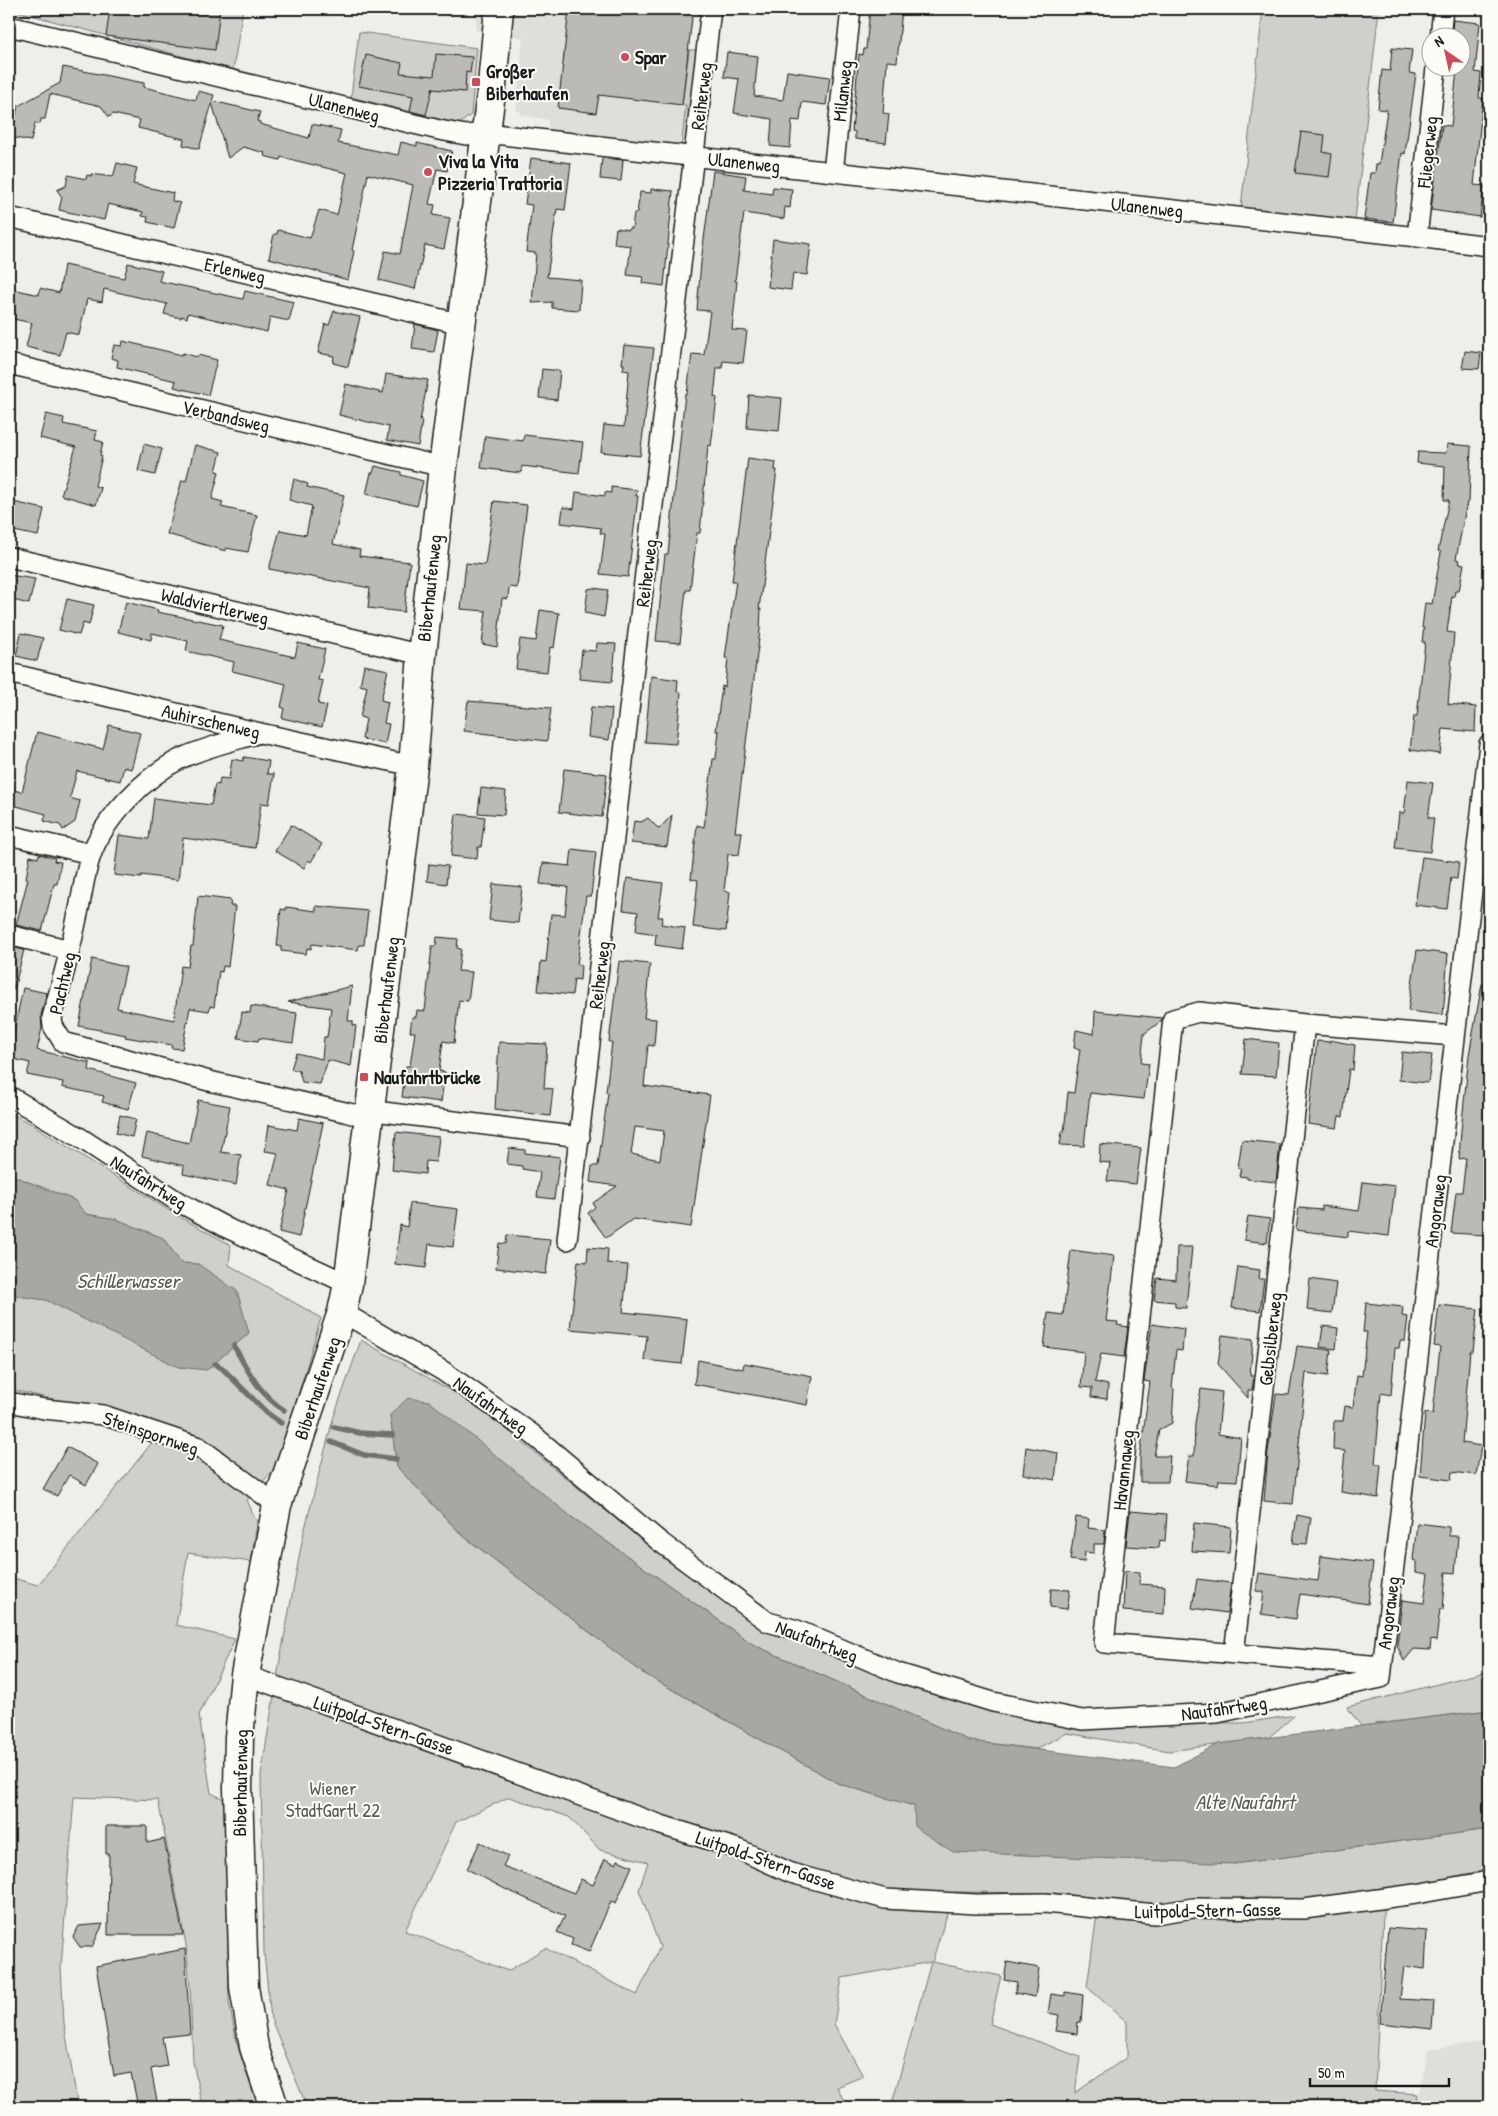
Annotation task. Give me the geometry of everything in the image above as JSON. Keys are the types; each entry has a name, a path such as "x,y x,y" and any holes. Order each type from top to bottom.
{"main road":[{"name":"Biberhaufenweg","path":"274,2107 254,2047 244,1986 238,1788 239,1737 245,1675 277,1505 342,1312 348,1284 413,766 422,654 443,467 486,133 499,9"}],"street":[{"name":"Reiherweg","path":"567,1240 711,9"},
{"name":"Milanweg","path":"833,172 852,9"},
{"path":"1441,28 1443,9"},
{"name":"Ulanenweg","path":"9,26 466,135 486,133 1489,246"},
{"name":"Fliegerweg","path":"1417,237 1435,78"},
{"name":"Erlenweg","path":"9,217 462,324"},
{"name":"Verbandsweg","path":"9,364 443,467"},
{"name":"Waldviertlerweg","path":"9,557 422,654"},
{"name":"Auhirschenweg","path":"9,673 260,733 413,766"},
{"name":"Pachtweg","path":"260,733 181,759 157,773 135,791 123,804 91,854 70,950 52,1018 55,1031 67,1045 345,1112 369,1113"},
{"name":"Angoraweg","path":"1381,1672 1489,744"},
{"path":"9,835 91,854"},
{"path":"9,936 70,950"},
{"name":"Havannaweg","path":"1306,1024 1199,1012 1173,1020 1104,1643 1234,1654 1381,1672"},
{"path":"1306,1024 1455,1036"},
{"name":"Gelbsilberweg","path":"1234,1654 1306,1024"},
{"name":"Naufahrtweg","path":"9,1096 78,1137 177,1201 229,1229 348,1284"},
{"path":"369,1113 383,1112 580,1137"},
{"name":"Naufahrtweg","path":"342,1312 443,1371 524,1428 659,1541 768,1622 797,1630 898,1673 993,1702 1082,1720 1217,1713 1381,1672"},
{"name":"Steinspornweg","path":"9,1402 44,1409 103,1415 200,1447 277,1505"},
{"name":"Luitpold-Stern-Gasse","path":"245,1675 661,1824 738,1849 791,1873 885,1899 976,1904 1045,1903 1155,1914 1193,1908 1304,1909 1416,1894 1489,1881"}],"shaded area":[{"path":"476,9 630,9 626,42 689,50 682,104 686,104 679,144 548,130 548,120 521,115 516,110 523,38 476,31"},
{"path":"1489,2041 1489,2107 1417,2107 1428,2049"}],"green space":[{"path":"9,9 243,9 233,70"},
{"path":"1263,9 1379,9 1355,220 1241,208"},
{"path":"359,32 477,48 471,115 459,124 351,97"},
{"path":"689,50 700,50 689,143 681,146 686,105 682,105"},
{"path":"9,1113 30,1123 178,1216 231,1245 229,1265 321,1318 277,1466 247,1500 257,1523 251,1562 188,1553 176,1625 235,1639 199,1715 211,1793 226,1800 229,2002 237,2044 252,2090 260,2107 202,2107 193,2062 186,1945 158,1800 74,1797 61,1968 64,2023 78,2107 9,2107 9,1577 38,1585 166,1425 9,1389 9,1291 18,1296 46,1300 207,1369 249,1333 198,1264 181,1263 163,1238 116,1219 86,1214 74,1200 10,1175"},
{"name":"Wiener StadtGartl 22","path":"361,1340 478,1406 666,1560 767,1631 791,1633 989,1707 1157,1722 1244,1723 1295,1715 1268,1738 1169,1751 1067,1733 1036,1749 970,1741 754,1645 573,1518 390,1415 397,1467 462,1535 643,1673 839,1784 914,1806 1234,1864 1489,1829 1489,1869 1384,1892 1375,2091 1418,2094 1417,2107 891,2107 931,1962 842,1978 834,2024 863,2076 837,2087 847,2107 307,2107 271,2019 264,1953 261,1775 303,1536 333,1419","holes":["509,1797 569,1817 600,1850 648,1862 639,1890 660,1947 637,1995 545,1948 508,1971 405,1931 456,1822","954,1892 1054,1893 1095,1898 1097,1914 1087,1987 1127,2022 1127,2057 1075,2093 1080,2057 990,2024 1001,1976 932,1962"]},
{"path":"1489,1671 1489,1710 1361,1726 1347,1707"}],"water":[{"name":"Schillerwasser","path":"9,1174 74,1200 86,1214 116,1219 163,1238 181,1263 198,1264 237,1291 249,1333 207,1370 178,1367 46,1300 18,1296 9,1291"},
{"name":"Alte Naufahrt","path":"408,1398 429,1401 573,1518 754,1645 970,1741 1174,1767 1218,1744 1489,1710 1489,1829 1234,1864 953,1852 915,1827 914,1806 839,1784 643,1673 462,1535 397,1467 390,1415"}],"building":[{"path":"110,9 220,9 215,50 106,36"},
{"name":"Spar","path":"569,9 693,9 682,105 599,95 596,113 558,108"},
{"path":"870,9 902,9 897,62 887,61 883,113 889,114 886,143 855,139 855,132 852,131 859,54 863,55 864,49 866,49"},
{"path":"1453,20 1480,23 1475,72 1481,73 1479,98 1483,98 1474,185 1484,186 1480,217 1431,210 1442,125 1451,126 1456,78 1470,78 1470,28 1452,28"},
{"path":"1392,48 1412,50 1409,73 1416,74 1405,154 1402,153 1393,222 1364,219 1370,173 1375,173 1376,164 1379,164 1387,110 1378,109 1382,70 1390,71"},
{"path":"727,52 758,56 754,96 783,100 787,71 830,77 826,105 802,102 800,121 792,120 790,148 770,146 772,119 734,113 739,79 724,77"},
{"path":"436,54 472,57 470,73 466,72 465,92 432,89 426,115 410,111 413,96 359,86 366,55 402,63 400,73 434,76"},
{"path":"63,67 144,83 144,87 196,100 198,91 214,95 212,101 260,112 257,121 260,124 309,138 312,124 341,130 338,143 398,155 401,142 417,146 417,143 452,151 447,171 437,169 429,204 435,205 433,215 450,218 444,249 425,245 415,289 379,280 385,251 400,254 413,185 368,174 352,250 354,251 348,280 269,258 274,234 277,234 278,230 310,238 319,210 337,215 347,173 281,157 280,160 264,156 265,153 243,147 228,158 212,103 199,149 183,145 184,139 138,128 140,120 113,114 109,117 101,106 50,94 45,119 41,119 40,124 35,123 31,141 11,137 18,106 60,83"},
{"path":"1301,132 1325,135 1323,152 1332,154 1329,177 1295,173"},
{"path":"531,158 571,163 565,210 557,209 547,277 581,280 579,310 552,308 552,302 532,303 536,253 526,252 532,205 525,204"},
{"path":"602,158 623,160 621,181 600,179"},
{"path":"117,163 137,168 133,184 173,193 172,201 180,203 174,228 147,222 148,217 142,216 143,212 108,204 104,220 59,210 62,197 57,190 66,186 68,175 86,179 87,175 91,176 91,174 113,177"},
{"path":"713,171 746,176 744,190 772,194 773,187 792,189 790,208 785,207 784,219 744,213 735,281 737,281 732,330 747,331 743,363 723,361 722,368 717,368 714,397 717,398 711,446 708,445 700,533 697,533 690,590 686,590 680,643 656,641 665,554 668,554 685,394 687,394 692,354 704,355 710,311 697,310 701,262"},
{"path":"651,189 673,191 664,286 642,283 643,277 627,275 631,246 614,244 616,228 629,230 629,228 632,228 634,213 637,213 640,192 651,193"},
{"path":"773,239 811,244 807,275 793,273 791,290 768,287"},
{"path":"128,263 162,271 159,281 243,299 245,291 294,302 289,321 270,317 267,332 188,313 187,318 181,316 181,318 164,314 167,304 104,289 102,302 87,299 79,335 66,332 60,355 26,347 32,323 9,318 9,288 39,295 40,288 59,293 64,265 124,278"},
{"path":"334,311 360,317 348,367 333,363 334,356 318,353 325,324 329,325"},
{"path":"415,324 438,330 434,352 412,349"},
{"path":"123,341 182,355 183,353 197,357 198,355 217,360 208,395 174,387 176,381 117,367 118,360 111,358 114,345 122,346"},
{"path":"624,345 654,348 640,456 601,452 604,425 624,427 629,371 623,370"},
{"path":"1465,351 1481,353 1479,369 1462,368"},
{"path":"542,369 560,371 557,400 539,398"},
{"path":"386,374 428,380 420,421 422,421 418,446 387,440 389,427 339,415 346,384 383,393"},
{"path":"749,395 782,398 779,431 747,428"},
{"path":"46,414 64,418 63,424 97,431 95,440 103,442 100,455 102,456 95,486 101,488 96,505 61,495 76,447 40,438"},
{"path":"524,435 583,442 579,473 522,466 521,473 481,468 485,436 523,441"},
{"path":"144,444 162,449 155,475 138,471"},
{"path":"1447,444 1471,446 1469,502 1467,502 1456,559 1460,560 1459,563 1464,564 1459,591 1455,591 1454,597 1452,596 1447,632 1454,633 1448,704 1476,707 1475,732 1443,729 1440,754 1410,750 1414,716 1417,716 1425,642 1422,642 1424,628 1422,628 1425,603 1432,604 1441,552 1438,551 1449,500 1444,500 1445,466 1417,463 1418,452 1446,453"},
{"path":"195,445 221,452 216,471 219,472 212,499 223,502 221,507 257,515 248,552 226,548 226,551 167,534 182,480 186,481"},
{"path":"748,458 776,462 775,470 777,470 759,609 761,609 760,630 735,832 742,832 739,855 728,854 724,891 730,892 726,931 693,927 698,880 691,879 697,825 704,827 713,759 716,759 719,731 716,731 722,686 725,687 728,658 725,658 736,581 732,581"},
{"path":"375,466 401,472 401,475 423,481 417,506 366,494 371,473 373,473"},
{"path":"294,479 308,484 307,487 344,495 333,544 360,550 359,556 410,562 404,612 368,608 370,588 269,569 280,530 306,535 312,506 289,500"},
{"path":"611,487 637,490 636,496 638,496 628,577 600,574 605,534 600,533 601,528 561,523 563,507 574,509 576,492 605,496 605,492 611,493"},
{"path":"9,501 44,509 38,536 9,530"},
{"path":"494,501 527,505 517,588 509,587 508,599 502,598 497,647 482,644 486,611 461,609 466,563 485,565"},
{"path":"9,575 35,579 29,604 9,599"},
{"path":"588,589 608,590 604,617 585,613"},
{"path":"67,599 94,605 89,625 83,623 79,635 59,630"},
{"path":"126,602 158,610 157,612 223,625 219,640 295,657 298,643 325,649 318,680 323,681 318,704 327,706 322,727 282,718 284,708 281,707 286,684 232,671 234,662 186,651 188,641 152,633 151,640 118,632"},
{"path":"540,610 559,613 554,648 550,647 547,672 516,669 520,639 536,641"},
{"path":"21,633 43,638 37,661 16,656"},
{"path":"597,643 616,644 612,682 579,679 582,650 596,651"},
{"path":"364,665 388,670 381,700 388,702 384,723 389,724 385,744 362,739 366,719 360,717 367,687 360,685"},
{"path":"651,676 678,680 677,692 681,693 676,744 645,742"},
{"path":"468,701 551,708 547,741 464,731"},
{"path":"591,707 612,709 609,740 588,737"},
{"path":"109,725 140,733 131,769 124,767 120,781 77,771 70,798 80,801 75,822 63,830 60,825 44,821 46,814 9,804 9,789 22,792 37,732 103,749"},
{"path":"244,757 269,761 267,774 274,774 269,804 261,803 255,848 183,838 178,880 141,875 141,878 114,875 119,835 149,839 154,798 211,805 215,784 219,785 220,778 229,779 232,759 243,761"},
{"path":"564,769 607,774 602,817 559,812"},
{"path":"1408,780 1433,783 1428,818 1434,818 1430,852 1395,848 1399,813 1404,813"},
{"path":"481,788 506,791 504,815 478,813"},
{"path":"456,814 485,817 481,847 478,847 477,859 451,856"},
{"path":"672,815 667,847 631,843 634,821 641,822 648,818 659,829"},
{"path":"291,825 322,844 311,862 308,860 304,868 275,851"},
{"path":"572,849 596,852 591,896 586,896 577,965 581,965 580,980 574,979 572,995 538,991 541,961 546,962 551,914 565,915 568,887 540,884 543,863 570,866"},
{"path":"39,854 55,858 54,861 61,862 57,884 54,884 42,931 16,925 28,879 26,878 30,856 38,858"},
{"path":"1422,857 1459,862 1457,879 1451,878 1447,909 1415,905"},
{"path":"429,864 448,866 446,884 427,881"},
{"path":"627,878 663,883 658,917 663,917 661,924 685,928 682,949 655,945 656,934 636,931 638,912 623,910"},
{"path":"493,884 522,887 518,923 489,920"},
{"path":"198,896 231,900 230,906 235,906 228,967 223,966 222,972 219,971 214,1007 210,1006 209,1011 190,1008 182,1049 171,1048 172,1045 125,1037 126,1035 79,1026 92,959 126,967 117,1008 174,1020 181,966 188,967 191,946 193,946"},
{"path":"316,906 368,911 364,945 359,945 358,950 312,944 311,949 307,948 306,954 281,951 281,946 277,946 281,909 286,910 286,907 316,911"},
{"path":"437,937 458,939 457,948 461,949 458,971 472,972 468,1001 459,1000 454,1043 443,1041 439,1071 445,1072 441,1102 402,1097 406,1066 410,1066 415,1032 410,1032 412,1017 416,1017 417,1010 425,1011 432,946 436,946"},
{"path":"10,947 24,950 14,989 9,988"},
{"path":"1417,950 1448,954 1443,1015 1408,1011"},
{"path":"619,961 650,964 644,1018 656,1019 654,1046 648,1045 644,1086 710,1095 691,1227 633,1219 606,1238 588,1213 595,1207 593,1203 617,1186 590,1182 592,1166 598,1166 608,1093 606,1092 612,1042 609,1042","holes":["635,1127 664,1131 660,1160 631,1154"]},
{"path":"1482,984 1489,985 1489,1111 1483,1183 1489,1184 1489,1198 1487,1198 1485,1235 1451,1233 1456,1192 1462,1192 1466,1158 1459,1159 1461,1131 1469,1055"},
{"path":"352,986 348,1021 353,1021 353,1025 356,1026 351,1066 328,1060 320,1084 302,1082 299,1071 291,1069 296,1053 322,1059 324,1037 327,1037 331,1008 288,1002"},
{"path":"23,988 47,993 41,1015 42,1028 37,1050 90,1063 89,1070 136,1083 128,1109 102,1102 104,1096 62,1087 63,1082 27,1075 30,1063 9,1058 9,1035 13,1036"},
{"path":"251,1006 297,1013 293,1043 259,1038 258,1041 238,1038 242,1012 250,1013"},
{"path":"1095,1011 1162,1018 1161,1021 1144,1034 1141,1063 1149,1064 1144,1099 1090,1093 1084,1146 1060,1145 1062,1132 1064,1132 1068,1092 1074,1093 1080,1049 1074,1048 1076,1030 1094,1034"},
{"path":"1246,1039 1279,1043 1276,1076 1242,1074"},
{"path":"1330,1040 1355,1045 1353,1070 1349,1069 1343,1117 1339,1116 1337,1128 1308,1124 1317,1041 1330,1042"},
{"path":"499,1042 547,1044 544,1088 553,1089 550,1116 495,1109"},
{"path":"1402,1052 1432,1055 1428,1083 1399,1080"},
{"path":"198,1100 230,1106 221,1152 241,1155 236,1185 183,1174 184,1166 142,1156 147,1133 189,1143"},
{"path":"120,1115 136,1119 132,1137 116,1133"},
{"path":"299,1118 323,1123 299,1237 279,1232 289,1190 270,1185 278,1153 265,1151 269,1125 297,1130"},
{"path":"396,1132 439,1137 436,1162 426,1161 425,1174 392,1170"},
{"path":"1242,1140 1280,1144 1276,1182 1247,1179 1247,1177 1239,1176 1241,1168 1238,1168"},
{"path":"1100,1144 1141,1148 1136,1184 1107,1181 1110,1163 1099,1162"},
{"path":"509,1148 525,1150 525,1153 560,1157 554,1199 537,1197 540,1172 522,1169 522,1166 507,1164"},
{"path":"1363,1182 1395,1186 1389,1236 1348,1231 1348,1237 1296,1230 1299,1208 1322,1210 1322,1206 1359,1211"},
{"path":"410,1203 458,1209 453,1247 429,1244 426,1268 395,1264 400,1225 407,1227"},
{"path":"1248,1216 1270,1219 1267,1243 1244,1240"},
{"path":"507,1235 550,1239 546,1274 496,1268 499,1243 506,1244"},
{"path":"588,1247 608,1249 607,1263 628,1265 623,1312 687,1319 682,1364 644,1360 647,1336 570,1329 578,1261 587,1262"},
{"path":"1177,1247 1192,1247 1186,1308 1175,1307 1175,1302 1154,1300 1157,1278 1176,1280"},
{"path":"1071,1250 1114,1256 1106,1321 1118,1322 1117,1325 1128,1327 1124,1357 1101,1354 1095,1382 1108,1385 1107,1399 1091,1397 1092,1388 1081,1387 1084,1352 1044,1347 1048,1313 1063,1315"},
{"path":"1238,1267 1260,1270 1259,1279 1264,1279 1260,1311 1232,1308"},
{"path":"1310,1279 1336,1283 1332,1313 1307,1310"},
{"path":"1366,1303 1403,1307 1402,1316 1408,1317 1405,1341 1400,1341 1399,1348 1395,1348 1391,1395 1381,1393 1375,1464 1381,1464 1378,1498 1341,1492 1345,1451 1333,1450 1334,1421 1343,1421 1345,1406 1353,1407 1357,1375 1362,1376 1367,1332 1363,1332"},
{"path":"1439,1305 1478,1309 1473,1351 1470,1351 1462,1443 1481,1446 1476,1475 1452,1472 1451,1480 1420,1476 1425,1413 1433,1414 1440,1347 1434,1346"},
{"path":"1152,1324 1184,1329 1182,1351 1176,1350 1172,1388 1174,1389 1172,1423 1159,1430 1154,1456 1170,1456 1168,1482 1140,1482 1140,1456 1150,1382 1144,1381"},
{"path":"1323,1326 1338,1328 1336,1349 1320,1347"},
{"path":"1222,1335 1253,1339 1250,1376 1254,1376 1252,1390 1248,1390 1248,1398 1218,1364"},
{"path":"1297,1346 1331,1350 1328,1376 1306,1373 1293,1504 1264,1501 1276,1394 1289,1395"},
{"path":"698,1360 743,1369 744,1363 812,1376 807,1405 694,1384"},
{"path":"1201,1389 1222,1392 1218,1434 1241,1438 1237,1481 1219,1480 1218,1485 1185,1481 1189,1456 1194,1456 1195,1423"},
{"path":"67,1447 98,1464 86,1485 69,1475 57,1496 43,1489"},
{"path":"1026,1447 1058,1453 1055,1480 1023,1474"},
{"path":"1130,1511 1167,1514 1165,1541 1160,1540 1159,1548 1126,1546"},
{"path":"1297,1515 1311,1518 1307,1544 1293,1543"},
{"path":"1076,1517 1089,1519 1088,1528 1105,1530 1104,1544 1094,1544 1094,1553 1085,1552 1084,1562 1070,1560"},
{"path":"1194,1523 1231,1527 1229,1553 1192,1551"},
{"path":"1417,1523 1449,1527 1449,1536 1458,1536 1455,1573 1446,1572 1443,1609 1440,1609 1436,1641 1431,1640 1430,1650 1414,1649 1404,1661 1397,1645 1402,1600 1424,1603 1428,1574 1416,1572 1416,1561 1413,1560"},
{"path":"1321,1556 1373,1563 1368,1604 1300,1594 1296,1619 1261,1614 1264,1592 1256,1591 1259,1573 1318,1581"},
{"path":"1125,1571 1140,1572 1139,1584 1165,1586 1164,1614 1123,1611"},
{"path":"1197,1579 1231,1583 1227,1613 1192,1608"},
{"path":"1051,1589 1070,1590 1067,1609 1050,1607"},
{"path":"106,1826 147,1826 147,1843 164,1839 183,1935 108,1935 109,1854 106,1854"},
{"path":"480,1842 508,1856 503,1866 574,1893 581,1879 593,1885 605,1859 616,1864 618,1860 632,1866 616,1903 611,1901 589,1952 571,1945 573,1939 557,1932 565,1916 505,1889 467,1869"},
{"path":"103,1924 92,1947 80,1947 73,1937 79,1926"},
{"path":"1388,1928 1427,1931 1425,1969 1404,1966 1400,1999 1434,2001 1432,2029 1380,2023"},
{"path":"185,1949 190,2034 162,2037 167,2066 151,2069 158,2107 138,2107 131,2073 114,2076 96,1966"},
{"path":"1007,1962 1039,1968 1035,1997 1015,1993 1017,1982 1004,1980"},
{"path":"1065,1992 1083,1995 1081,2022 1078,2022 1077,2034 1056,2031 1059,2015 1048,2013 1051,1994 1065,1996"}],"waterway":[{"path":"234,1346 261,1390 284,1410"},
{"path":"215,1364 222,1368 267,1413 281,1423"},
{"path":"334,1427 360,1433 393,1435"},
{"path":"331,1442 364,1455 396,1459"}],"place":[{"name":"Spar","path":"625,57"},
{"name":"Großer Biberhaufen","path":"476,82"},
{"name":"Viva la Vita Pizzeria Trattoria","path":"428,172"},
{"name":"Naufahrtbrücke","path":"364,1077"}]}
